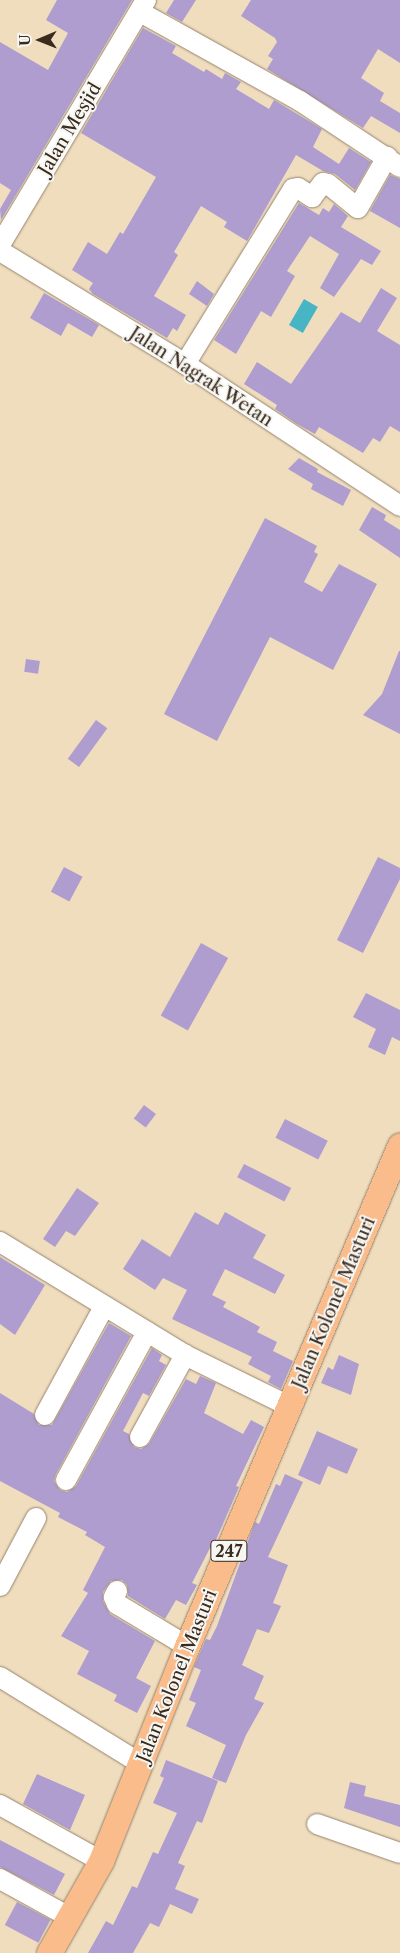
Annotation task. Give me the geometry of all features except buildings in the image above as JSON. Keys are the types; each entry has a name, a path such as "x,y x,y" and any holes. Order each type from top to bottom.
{"main road":[{"name":"Jalan Kolonel Masturi","path":"49,1953 72,1918 101,1861 187,1646 291,1407 400,1145"}],"street":[{"path":"143,6 300,101 393,162 358,208 328,184 324,183 312,197 298,188 293,189 185,364"},
{"name":"Jalan Mesjid","path":"0,245 143,6"},
{"name":"Jalan Nagrak Wetan","path":"0,252 185,364 400,506"},
{"path":"0,1242 185,1355 291,1407"},
{"path":"44,1415 104,1307"},
{"path":"66,1480 147,1332"},
{"path":"140,1437 185,1355"},
{"path":"0,1586 36,1518"},
{"path":"117,1591 114,1597 117,1604 187,1646"},
{"path":"0,1677 140,1763"},
{"path":"0,1805 101,1861"},
{"path":"317,1824 400,1853"},
{"path":"0,1879 72,1918"}],"water":[{"path":"304,299 318,307 303,333 289,325"}]}
